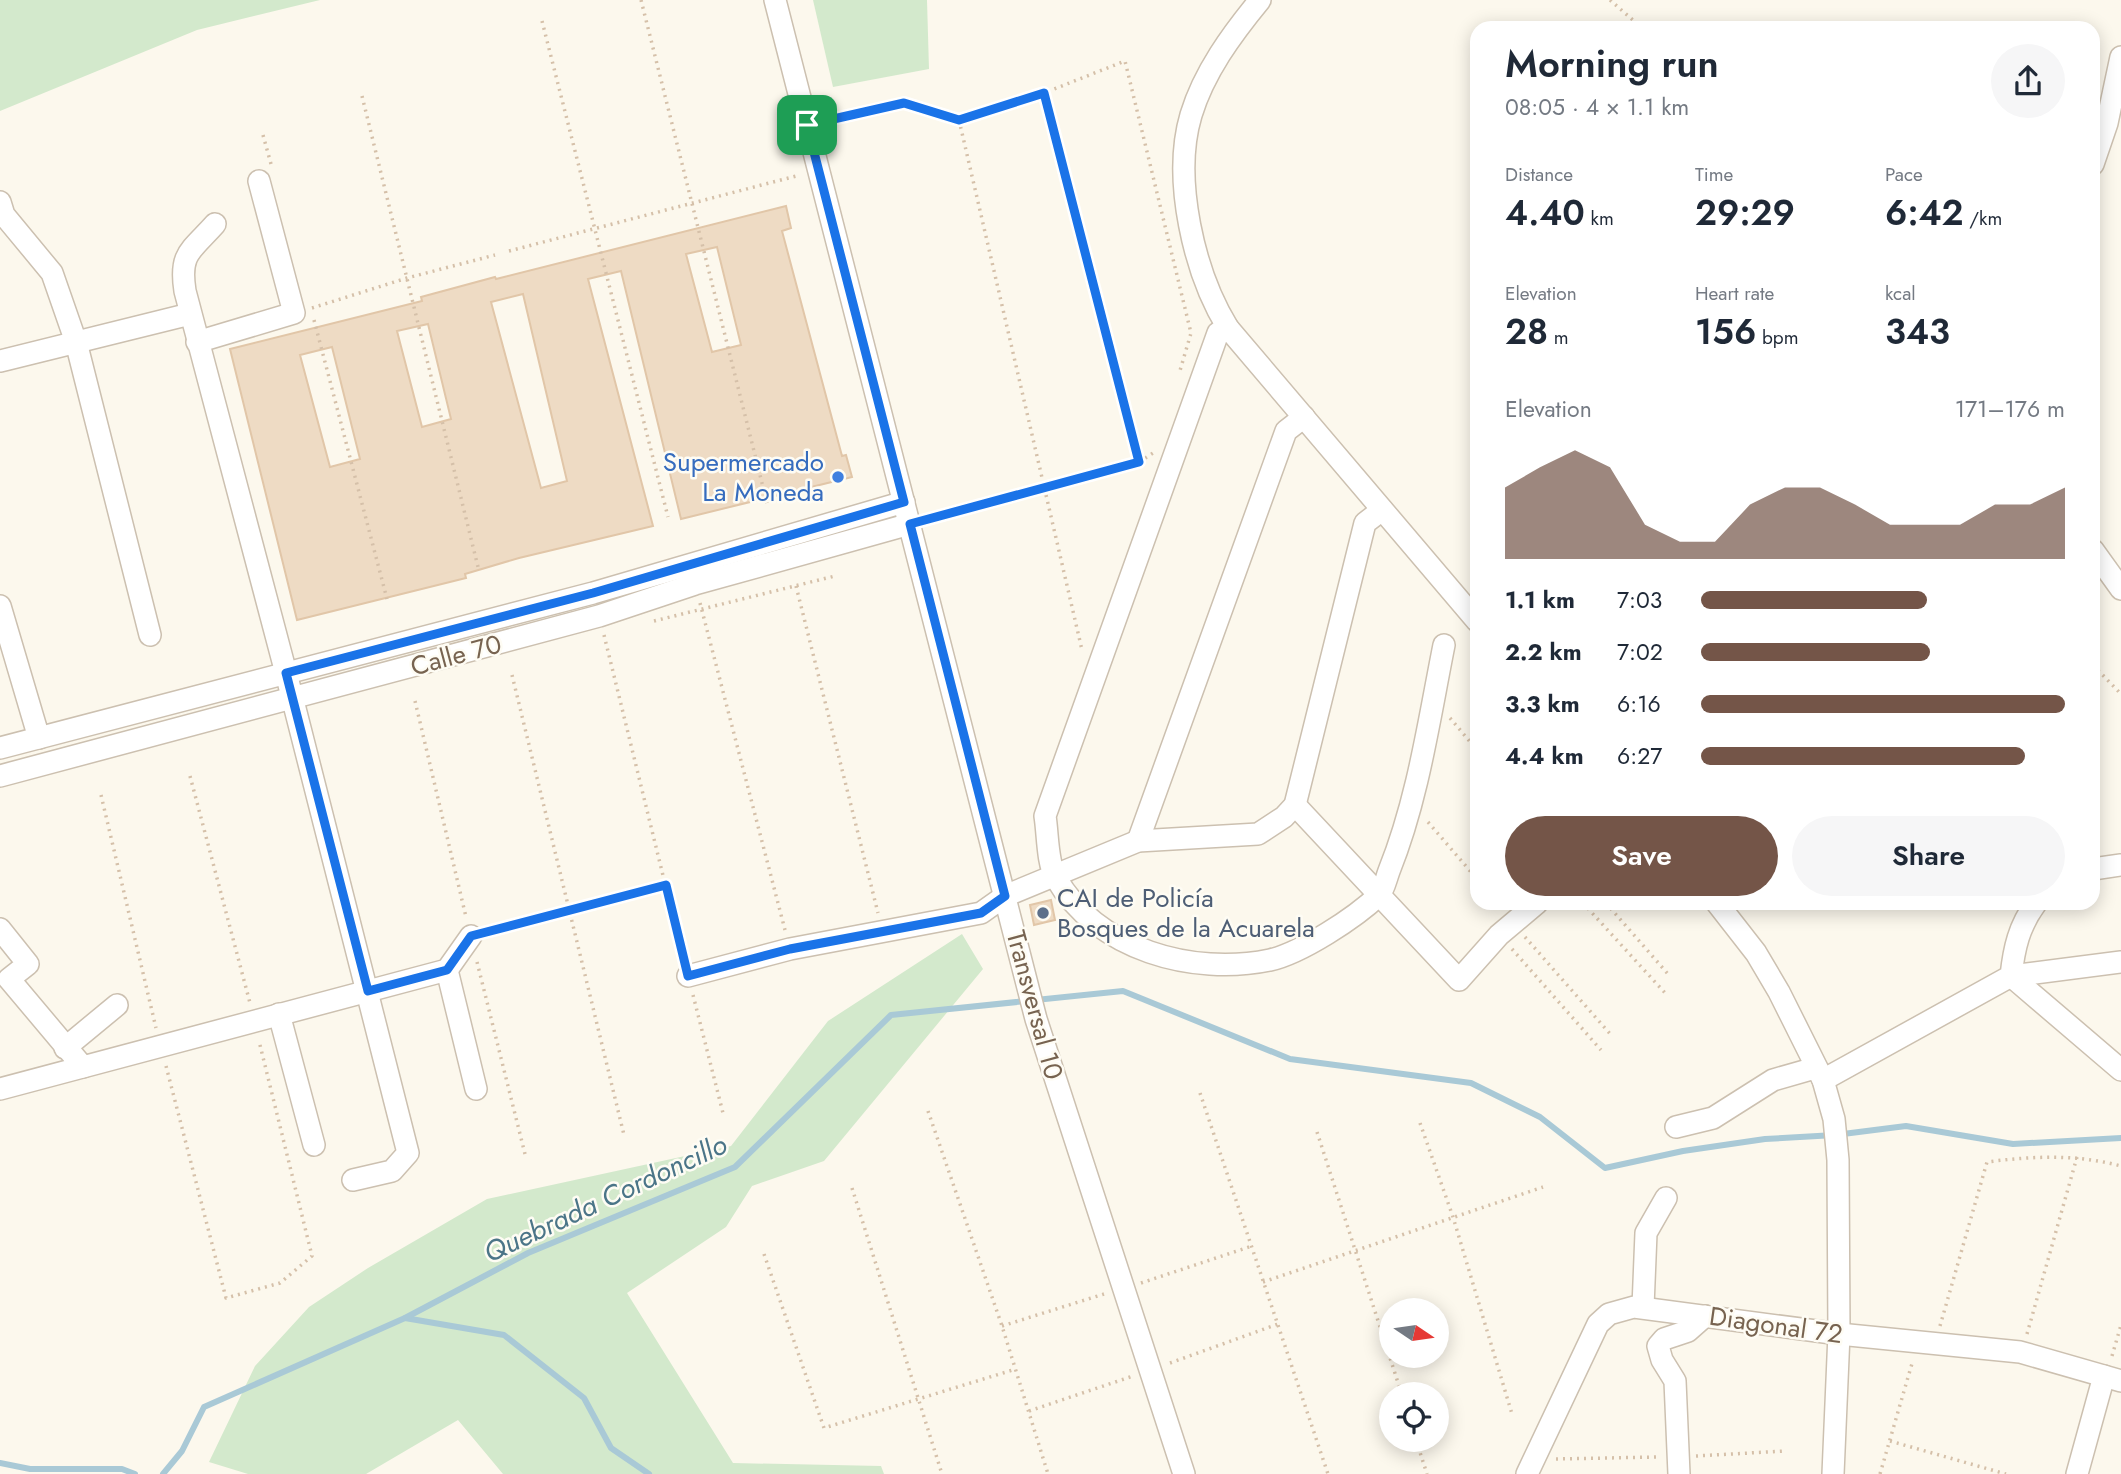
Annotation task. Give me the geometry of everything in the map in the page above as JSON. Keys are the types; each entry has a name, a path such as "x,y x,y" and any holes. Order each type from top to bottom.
{"street":[{"name":"Transversal 10","path":"775,0 1028,978 1036,1019 1184,1474"},
{"path":"1261,0 1218,58 1191,114 1187,135 1186,189 1190,221 1210,299 1228,328 1470,613"},
{"path":"2100,144 2121,57"},
{"path":"197,342 295,313 259,181"},
{"path":"0,202 4,215 52,273 76,342 150,635"},
{"path":"215,225 184,258 181,267 190,314 286,673 408,1153 392,1171 353,1180"},
{"path":"0,361 190,314"},
{"path":"1228,328 1218,333 1045,816 1054,876 1084,914 1125,943 1176,960 1227,967 1272,959 1309,945 1381,894 1404,832 1444,645"},
{"path":"1138,841 1286,431 1304,417"},
{"name":"Calle 70","path":"0,748 593,593 904,502"},
{"path":"688,976 790,949 882,929 981,913 1005,896 1138,841 1258,834 1295,805 1366,523 1382,510"},
{"name":"Calle 70","path":"0,776 293,700 599,616 695,584 910,524"},
{"path":"2100,560 2121,589"},
{"path":"0,606 38,738"},
{"path":"1295,805 1459,980 1529,910"},
{"path":"2100,868 2121,865"},
{"path":"1722,910 1756,953 1779,992 1819,1074 1834,1119 1838,1160 1839,1334 1833,1474"},
{"path":"2011,976 2015,943 2031,910"},
{"path":"0,929 28,964 9,979 83,1067"},
{"path":"0,1089 447,970 471,936"},
{"path":"1676,1128 1713,1118 1773,1080 1819,1074 2011,976 2121,962"},
{"path":"447,970 476,1089"},
{"path":"2011,976 2121,1070"},
{"path":"65,1048 117,1005"},
{"path":"279,1014 314,1145"},
{"path":"1643,1307 1646,1233 1666,1198"},
{"name":"Diagonal 72","path":"1527,1474 1598,1324 1620,1309 1643,1307 1839,1334 2020,1352 2113,1379"},
{"path":"1679,1474 1675,1381 1662,1360 1658,1346 1664,1339 1688,1331 1705,1316"},
{"path":"2077,1474 2113,1379"}],"path":[{"path":"640,0 767,503"},
{"path":"1611,0 1634,21"},
{"path":"542,21 668,517"},
{"path":"807,125 904,103 959,120 1044,93 1125,61 1191,333 1176,384"},
{"path":"1044,93 1139,462"},
{"path":"362,96 479,571"},
{"path":"959,120 1083,653"},
{"path":"509,251 819,170"},
{"path":"387,599 311,308 407,278 495,255"},
{"path":"910,524 1139,462 1158,449"},
{"path":"653,622 835,576"},
{"path":"695,584 790,949"},
{"path":"796,586 882,929"},
{"path":"616,631 604,634 724,1117"},
{"path":"2100,672 2121,694"},
{"path":"512,675 624,1135"},
{"path":"1433,698 1470,742"},
{"path":"415,701 524,1154"},
{"path":"1411,801 1470,871"},
{"path":"471,936 569,908 666,885"},
{"path":"1589,910 1666,994"},
{"path":"1612,910 1668,974"},
{"path":"1507,929 1612,1036"},
{"path":"1507,929 1601,1050"},
{"path":"1200,1093 1328,1474"},
{"path":"928,1111 1002,1326 1048,1474"},
{"path":"1420,1123 1453,1217 1512,1414"},
{"path":"1317,1132 1398,1382"},
{"path":"1935,1342 1987,1161 2042,1156 2077,1157 2121,1166"},
{"path":"2020,1352 2077,1157"},
{"path":"1263,1282 1543,1187"},
{"path":"852,1188 921,1398 942,1474"},
{"path":"1002,1326 1252,1246"},
{"path":"764,1254 824,1428 1016,1369"},
{"path":"226,1298 280,1283 312,1256"},
{"path":"1029,1411 1278,1324"},
{"path":"2113,1379 2121,1325"},
{"path":"1880,1474 1913,1357"},
{"path":"1890,1441 2006,1474"},
{"path":"1420,1452 1427,1474"}],"green space":[{"path":"0,0 320,0 197,30 0,111"},
{"path":"813,0 927,0 929,69 833,87"},
{"path":"962,934 983,969 824,1161 752,1186 726,1227 627,1293 733,1463 881,1466 884,1474 503,1474 458,1420 366,1474 248,1474 209,1462 255,1366 309,1307 368,1268 487,1199 731,1146 828,1021"}],"building":[{"path":"786,206 791,228 782,231 842,456 846,455 852,477 681,519 621,271 588,279 653,526 519,558 465,574 466,578 297,620 230,349 422,301 421,297 495,277 496,279","holes":["717,247 741,345 712,352 686,254","523,294 567,481 541,488 491,302","428,324 451,419 422,427 397,331","332,347 360,459 330,467 300,355"]},
{"name":"CAI de Policía Bosques de la Acuarela","path":"1051,900 1055,920 1034,925 1030,905"}],"waterway":[{"name":"Quebrada Cordoncillo","path":"163,1474 182,1451 204,1407 405,1318 528,1253 735,1167 891,1015 1123,991 1290,1059 1471,1083 1540,1117 1605,1168 1683,1151 1765,1139 1835,1135 1906,1126 2013,1144 2121,1138"},
{"path":"405,1318 504,1335 584,1398 611,1448 649,1474"},
{"path":"0,1463 30,1469 122,1469 135,1474"}],"place":[{"name":"Supermercado La Moneda","path":"838,477"},
{"name":"CAI de Policía Bosques de la Acuarela","path":"1043,913"}],"route":[{"path":"1044,93 1068,185 1139,462 910,524 1005,896 981,913 882,929 790,949 688,976 666,885 569,908 471,936 447,970 368,991 286,673 593,593 904,502 807,125 904,103 959,120 1044,93"}]}
